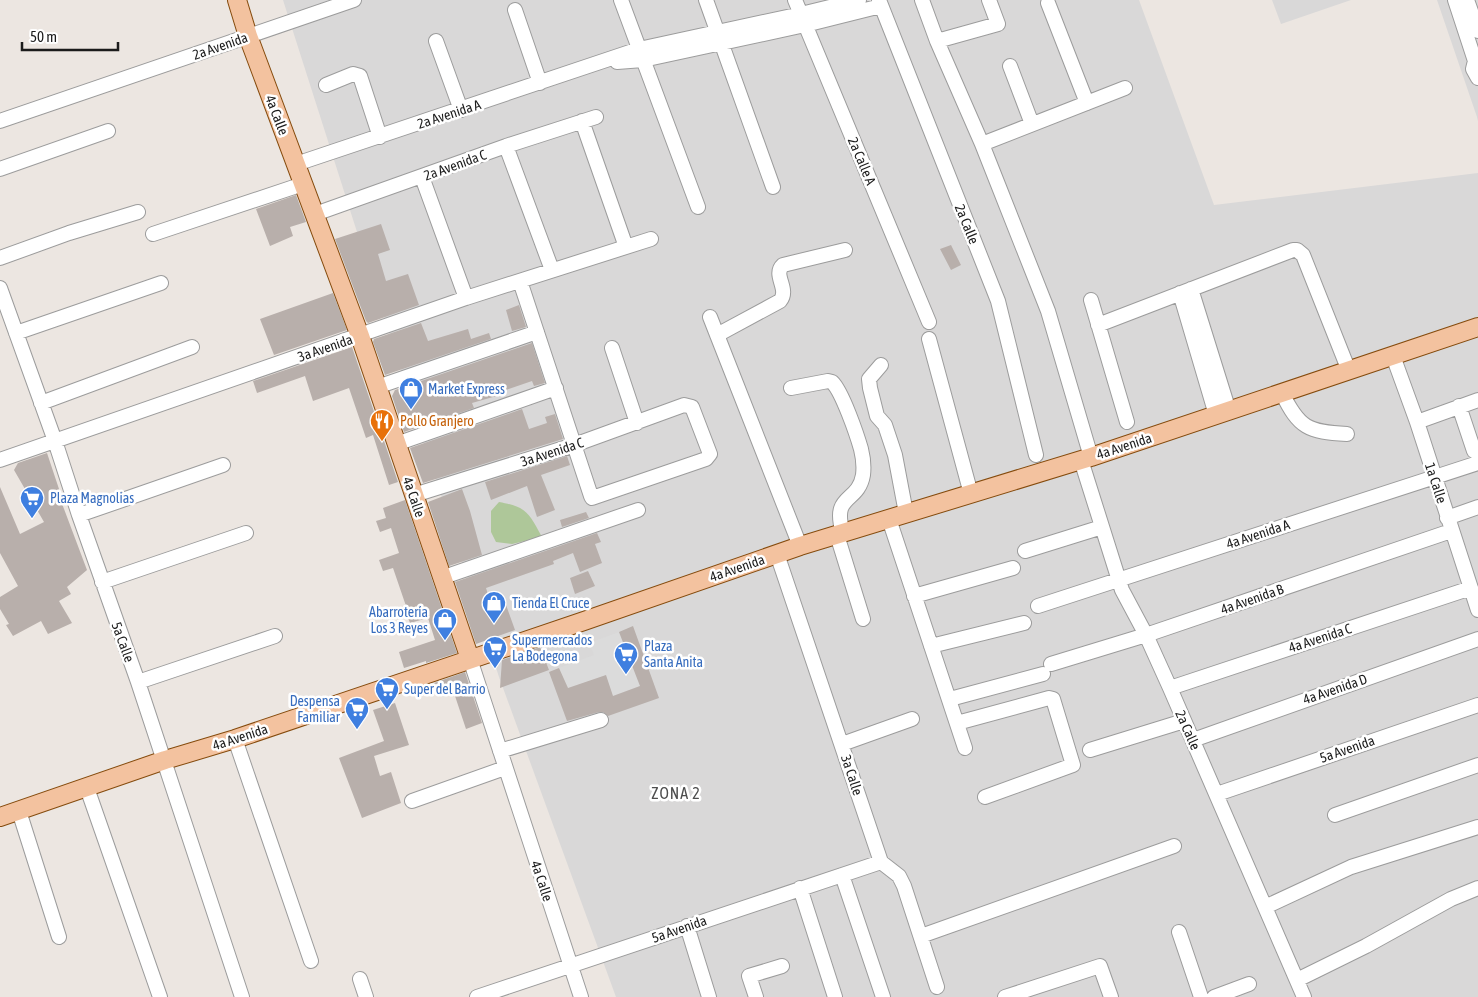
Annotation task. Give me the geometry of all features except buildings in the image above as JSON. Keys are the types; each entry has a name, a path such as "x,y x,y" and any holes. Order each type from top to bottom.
{"main road":[{"name":"4a Calle","path":"237,0 248,36 360,336 470,659"},
{"name":"4a Avenida","path":"0,817 164,760 235,739 800,546 1086,458 1478,327"}],"street":[{"name":"2a Avenida","path":"0,121 354,0"},
{"path":"621,0 698,207"},
{"path":"706,0 773,187"},
{"name":"2a Calle A","path":"795,0 929,322"},
{"name":"2a Avenida A","path":"803,20 859,0"},
{"name":"2a Calle","path":"922,0 937,41 982,144 1048,311 1102,527 1118,580 1170,688 1304,997"},
{"path":"937,41 998,24 990,0"},
{"path":"1455,0 1476,60 1473,69 1478,78"},
{"path":"1467,0 1478,31"},
{"name":"2a Avenida A","path":"296,164 601,63 880,3"},
{"name":"2a Calle","path":"880,3 998,301 1036,454"},
{"path":"1048,3 1087,103"},
{"path":"515,10 540,83"},
{"path":"436,41 461,110"},
{"path":"1010,66 1032,124"},
{"path":"326,85 353,74 360,76 380,137"},
{"path":"982,144 1125,88"},
{"name":"2a Avenida C","path":"315,214 506,146 596,117"},
{"path":"582,121 626,247"},
{"path":"0,169 108,131"},
{"path":"506,146 552,270"},
{"path":"422,177 466,298"},
{"path":"152,234 303,184"},
{"path":"0,258 69,233 138,212"},
{"name":"3a Avenida","path":"0,460 466,298 651,239"},
{"path":"717,335 780,300 784,293 779,272 783,265 845,250"},
{"path":"1098,325 1297,250 1303,255 1349,370"},
{"path":"520,281 574,445"},
{"path":"16,333 161,283"},
{"name":"5a Calle","path":"0,288 138,682 242,997"},
{"path":"1185,291 1222,413"},
{"path":"1091,300 1127,422"},
{"path":"710,317 800,546"},
{"path":"377,387 537,332"},
{"path":"928,340 972,494"},
{"path":"41,402 192,347"},
{"path":"612,348 637,423"},
{"name":"1a Calle","path":"1393,356 1417,422 1449,525 1472,578 1478,610"},
{"path":"880,364 869,379 870,388 877,416 888,430 895,455 906,514"},
{"path":"791,388 828,381 832,382 838,390 861,449 863,459 862,477 855,492 841,506 839,513 840,534 864,619"},
{"path":"396,444 556,388"},
{"path":"1282,393 1291,412 1304,425 1321,433 1346,434"},
{"path":"1417,422 1478,400"},
{"name":"3a Avenida C","path":"414,495 574,445 688,405 692,407 710,454 706,458 592,498 574,445"},
{"path":"1459,406 1476,457"},
{"name":"4a Avenida A","path":"1038,606 1434,478 1476,457"},
{"path":"79,515 223,465"},
{"name":"4a Avenida B","path":"950,699 1047,669 1146,635 1449,525 1478,507"},
{"path":"441,578 638,510"},
{"path":"889,519 966,748"},
{"path":"1025,551 1102,527"},
{"path":"102,582 246,533"},
{"name":"3a Calle","path":"777,554 881,862"},
{"path":"914,596 1013,568"},
{"name":"4a Avenida C","path":"1170,688 1472,578"},
{"path":"931,646 1024,623"},
{"path":"138,682 275,636"},
{"name":"4a Avenida D","path":"1193,740 1478,639"},
{"name":"4a Calle","path":"470,659 581,997"},
{"path":"958,723 1049,698 1053,699 1073,765 985,797"},
{"name":"5a Avenida","path":"1217,794 1478,705"},
{"path":"842,744 912,719"},
{"path":"500,751 601,720"},
{"path":"1090,750 1184,721"},
{"path":"235,739 310,961"},
{"path":"1335,815 1478,766"},
{"path":"412,801 505,768"},
{"path":"87,788 160,997"},
{"path":"19,811 59,937"},
{"path":"1265,906 1351,867 1478,827"},
{"path":"921,936 1174,846"},
{"path":"881,862 899,876 904,886 937,987"},
{"name":"5a Avenida","path":"477,997 881,862"},
{"path":"842,875 883,997"},
{"path":"800,888 835,997"},
{"path":"1297,980 1366,946 1451,899 1478,888"},
{"path":"687,926 709,997"},
{"path":"1179,932 1201,997"},
{"path":"756,997 750,976 782,966"},
{"path":"1005,997 1033,992 1100,966 1111,997"},
{"path":"360,979 366,997"},
{"path":"1214,997 1249,984"}],"shaded area":[{"path":"283,0 1139,0 1214,205 1478,173 1478,997 616,997 499,677"},
{"path":"1272,0 1351,0 1281,24"},
{"path":"1437,0 1478,0 1478,121 1477,117"},
{"path":"619,632 640,686 570,711 559,668 594,655 589,643"}],"green space":[{"path":"499,502 516,506 526,512 542,537 512,544 496,542 491,532 491,511"}],"place":[{"name":"Market Express","path":"411,410"},
{"name":"Pollo Granjero","path":"382,442"},
{"name":"Plaza Magnolias","path":"32,519"},
{"name":"Tienda El Cruce","path":"494,624"},
{"name":"Abarrotería Los 3 Reyes","path":"445,641"},
{"name":"Supermercados La Bodegona","path":"495,669"},
{"name":"Plaza Santa Anita","path":"626,675"},
{"name":"Super del Barrio","path":"387,710"},
{"name":"Despensa Familiar","path":"357,730"}],"district":[{"name":"ZONA 2","path":"676,793"}]}
